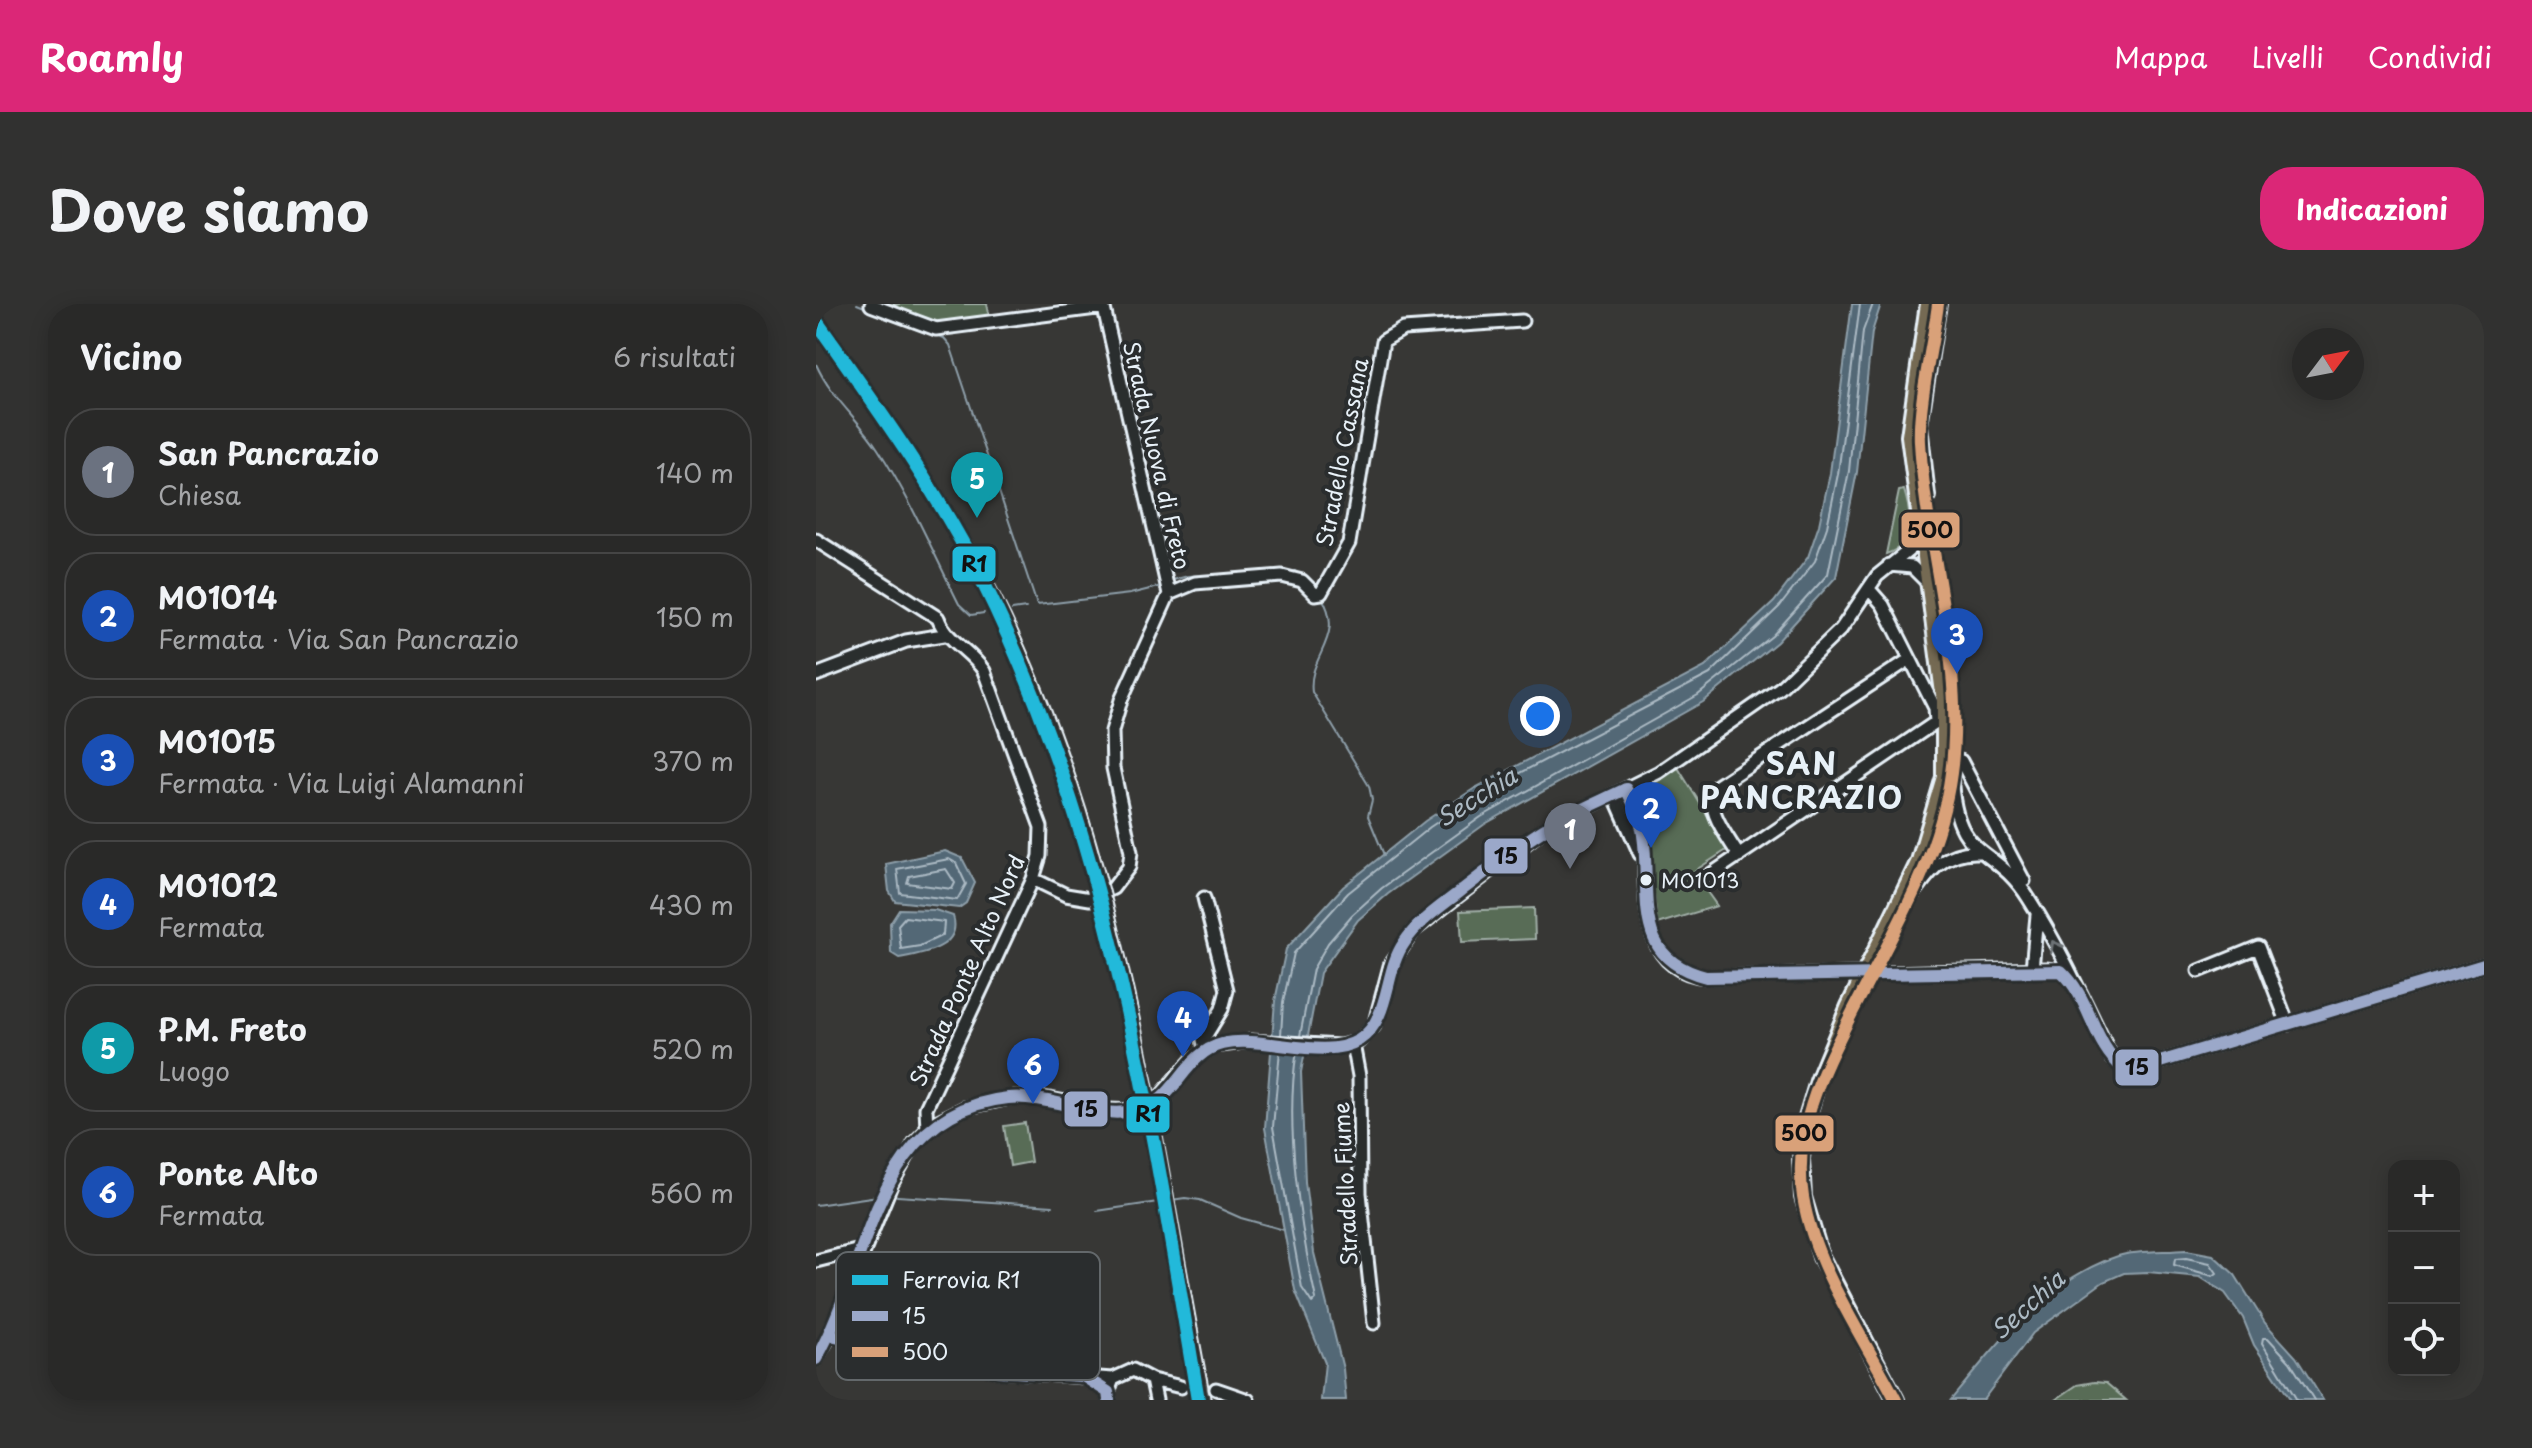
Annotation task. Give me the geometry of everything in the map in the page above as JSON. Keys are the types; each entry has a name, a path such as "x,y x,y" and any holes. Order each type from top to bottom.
{"main road":[{"path":"1896,1400 1832,1278 1807,1216 1801,1159 1812,1099 1849,1006 1919,861 1944,777 1947,732 1909,436 1928,304"},
{"path":"1838,1038 1908,902 1935,838 1951,774 1954,700 1919,425 1938,304"}],"street":[{"name":"Strada Nuova di Freto","path":"871,305 936,329 1103,306 1169,594 1121,700 1112,731 1113,768 1131,852 1129,867 1113,888 1090,899 1066,895 1033,879"},
{"name":"Stradello Cassana","path":"1169,594 1203,582 1282,576 1296,578 1315,594 1321,593 1349,543 1383,341 1403,329 1522,321"},
{"path":"863,1252 891,1185 915,1142 927,1129 964,1108 1014,1097 1050,1098 1109,1110 1146,1109 1205,1049 1222,1043 1353,1044 1374,1026 1390,966 1413,931 1543,830 1645,780 1715,736 1805,668 1841,629 1889,565 1908,551 1921,523"},
{"name":"Strada Ponte Alto Nord","path":"816,540 938,618 944,635 972,653 984,671 1041,827 1040,856 1033,879 926,1108 927,1129"},
{"path":"1889,565 1912,567 1929,584"},
{"path":"1707,877 1933,725 1937,713 1883,605 1869,589"},
{"path":"816,675 906,641 944,635"},
{"path":"1739,856 1714,811 1712,797 1717,786 1910,659"},
{"path":"1961,761 2024,881"},
{"path":"1951,774 1957,820 1981,854 2011,878 2036,911 2112,1058 2124,1069 2143,1067 2484,965"},
{"path":"1645,780 1639,799 1643,862 1654,941 1666,961 1679,971 1706,977 1857,974"},
{"path":"1626,789 1640,817"},
{"path":"1614,795 1643,862"},
{"path":"1908,902 1928,873 1945,859 1959,853 1981,854 2006,845"},
{"path":"1204,898 1227,990 1222,1009 1203,1040 1205,1049"},
{"path":"2032,969 2036,911"},
{"path":"2199,971 2258,947 2288,1024"},
{"path":"1885,973 2032,969 2061,971 2074,982"},
{"name":"Stradello Fiume","path":"1353,1044 1359,1076 1360,1193 1374,1323"},
{"path":"852,1252 864,1249"},
{"path":"816,1261 836,1256"},
{"path":"816,1359 836,1320"},
{"path":"830,1335 836,1336"},
{"path":"1100,1378 1113,1379 1133,1370 1152,1380 1178,1386 1156,1399 1152,1380"},
{"path":"1088,1380 1108,1396 1113,1379"},
{"path":"1216,1389 1248,1400"}],"green space":[{"path":"882,304 987,304 990,318 938,325"},
{"path":"1904,490 1909,510 1907,537 1895,550 1886,554 1899,491"},
{"path":"1677,766 1728,849 1693,872 1717,906 1657,924 1645,801 1651,786"},
{"path":"1534,908 1535,939 1462,942 1460,911"},
{"path":"1025,1123 1031,1162 1010,1166 1004,1126"},
{"path":"2106,1383 2126,1400 2055,1400 2077,1385"}],"water":[{"name":"Secchia","path":"1852,304 1881,304 1872,332 1857,472 1836,577 1777,642 1703,702 1485,824 1388,894 1358,920 1320,973 1301,1072 1305,1182 1314,1253 1343,1369 1346,1400 1321,1400 1325,1363 1295,1290 1265,1128 1275,1001 1286,949 1343,887 1425,821 1475,788 1705,667 1774,602 1808,557 1819,525 1830,473"},
{"path":"945,851 962,858 975,883 966,903 959,908 895,901 889,891 886,864"},
{"path":"899,909 935,910 953,916 952,936 938,948 899,958 891,953 890,923"},
{"path":"2186,1250 2213,1255 2235,1275 2265,1323 2296,1357 2323,1400 2291,1400 2254,1345 2243,1318 2225,1293 2200,1277 2148,1272 2124,1273 2103,1282 2033,1333 1983,1400 1951,1400 2005,1336 2068,1280 2118,1256"}],"waterway":[{"path":"857,304 867,308"},
{"path":"895,320 944,338 950,345 1037,605 1130,594 1162,586"},
{"path":"816,364 829,387 890,468 959,604 971,615 984,613"},
{"path":"1169,581 1188,576 1295,571 1316,587"},
{"path":"1321,596 1330,624 1315,667 1312,692 1369,786 1372,800 1368,816 1384,855"},
{"path":"1012,610 1026,608"},
{"path":"816,1205 878,1196"},
{"path":"897,1196 1053,1206"},
{"path":"1097,1211 1185,1198 1200,1200 1241,1218 1284,1230"}],"tunnel":[{"path":"1181,1387 1216,1389"}],"railway":[{"path":"875,405 960,522 1015,623 1059,729 1095,838 1124,949 1149,1061 1211,1400"}],"rail line":[{"name":"R1","path":"816,321 904,448 964,546 1026,677 1063,777 1094,878 1143,1085 1198,1400"}],"transit line":[{"name":"500","path":"1896,1400 1842,1302 1818,1250 1803,1197 1801,1172 1802,1148 1812,1102 1852,1013 1925,867 1945,805 1951,773 1953,690 1920,442 1923,392 1938,304"},
{"name":"15","path":"860,1252 882,1198 902,1162 928,1131 963,1109 1008,1098 1024,1098 1107,1112 1139,1110 1162,1098 1198,1057 1222,1044 1255,1042 1328,1048 1359,1040 1377,1020 1398,954 1423,921 1534,836 1626,789 1642,829 1649,921 1655,940 1665,955 1682,968 1706,977 2061,971 2079,994 2105,1047 2124,1069 2143,1067 2484,965"},
{"name":"15","path":"816,1359 836,1316"},
{"name":"15","path":"830,1335 836,1336"},
{"name":"15","path":"1089,1380 1108,1392 1109,1400"}],"place":[{"name":"P.M. Freto","path":"977,518"},
{"name":"MO1015","path":"1957,674"},
{"name":"MO1014","path":"1651,848"},
{"name":"San Pancrazio","path":"1570,869"},
{"name":"MO1013","path":"1646,880"},
{"name":"MO1012","path":"1183,1057"},
{"name":"Ponte Alto","path":"1033,1104"}],"district":[{"name":"SAN PANCRAZIO","path":"1802,779"}]}
